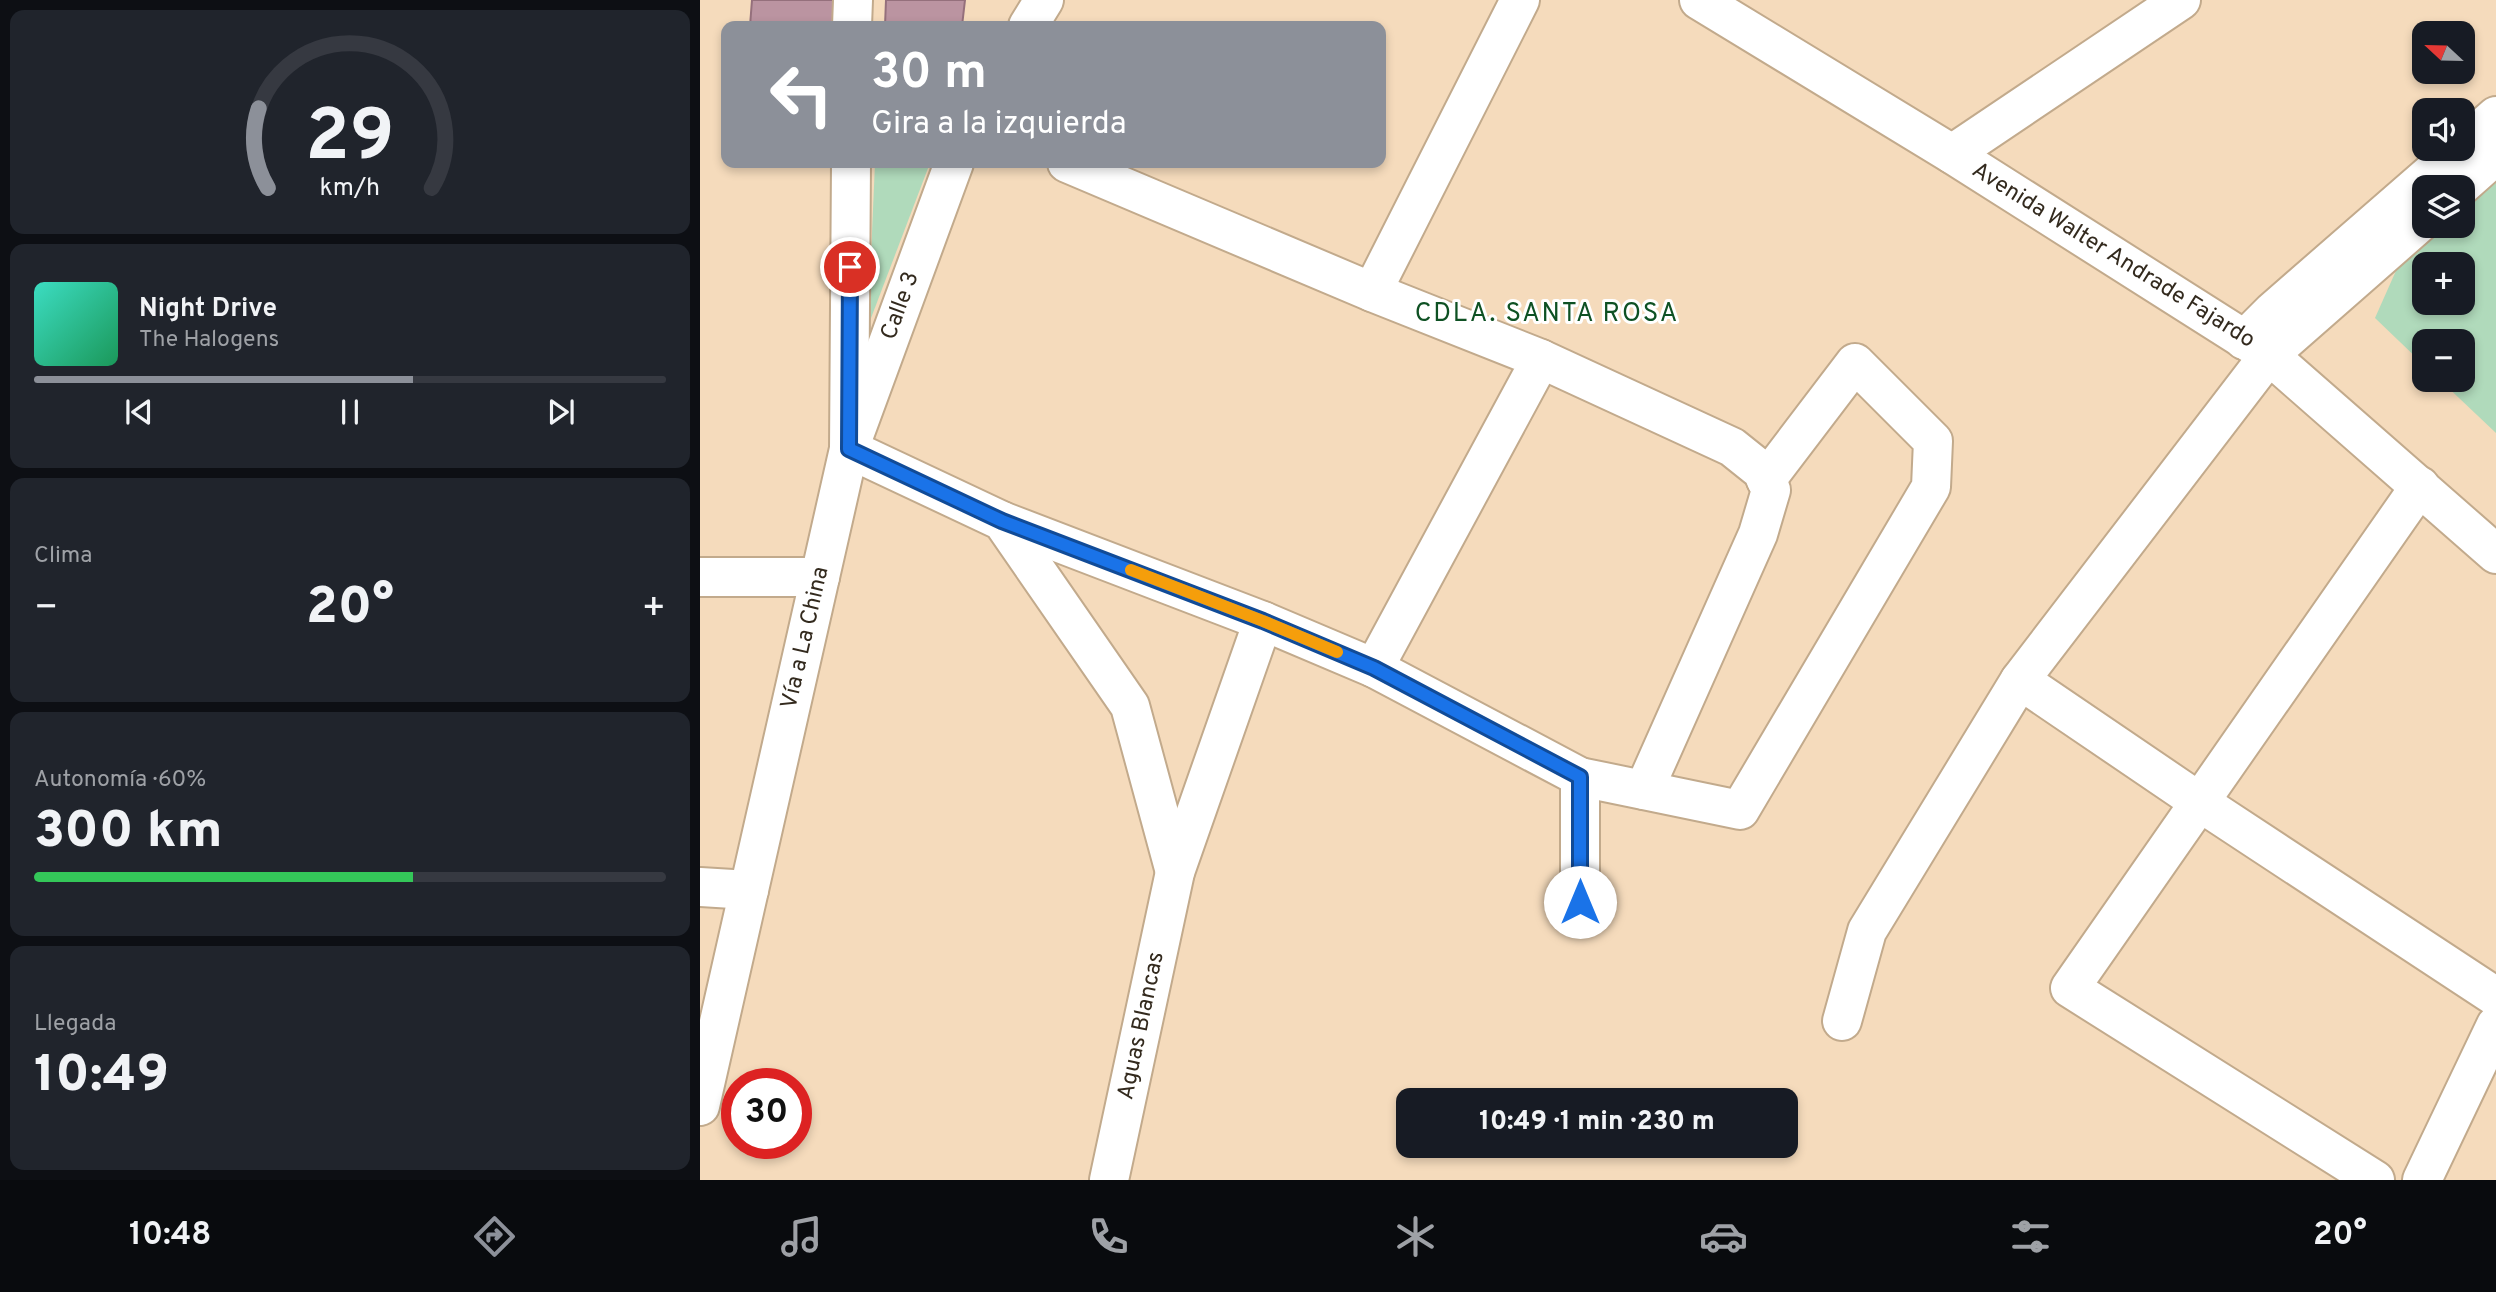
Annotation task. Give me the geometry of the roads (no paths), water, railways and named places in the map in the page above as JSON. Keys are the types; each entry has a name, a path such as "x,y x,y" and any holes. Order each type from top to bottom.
{"street":[{"path":"852,21 853,0"},
{"path":"1031,21 1044,0"},
{"path":"1372,292 1521,0"},
{"name":"Avenida Walter Andrade Fajardo","path":"1699,0 1952,153 2257,348 2496,554"},
{"path":"1952,153 2181,0"},
{"path":"2475,135 2496,116"},
{"path":"2474,175 2496,155"},
{"path":"1842,1021 1867,931 2020,680 2257,348 2273,312 2445,161"},
{"name":"Vía a La China","path":"700,1106 849,449 851,168"},
{"name":"Calle 3","path":"849,449 952,168"},
{"path":"1079,168 1372,292 1541,359 1732,447 1762,471 1771,490 1758,534 1644,790"},
{"path":"2257,348 2412,228"},
{"path":"1374,668 1541,359"},
{"path":"849,449 1002,521 1263,621 1374,668 1580,777 1740,810 1931,487 1933,441 1855,363 1766,480"},
{"path":"2375,1180 2070,988 2420,486"},
{"path":"1002,521 1130,706 1175,872"},
{"path":"700,578 820,577"},
{"name":"Aguas Blancas","path":"1109,1180 1175,872 1263,621"},
{"path":"2020,680 2198,802 2496,996"},
{"path":"1580,777 1580,902"},
{"path":"700,887 749,890"},
{"path":"2422,1180 2496,1025"}],"district":[{"name":"CDLA. SANTA ROSA","path":"1547,314"}]}
